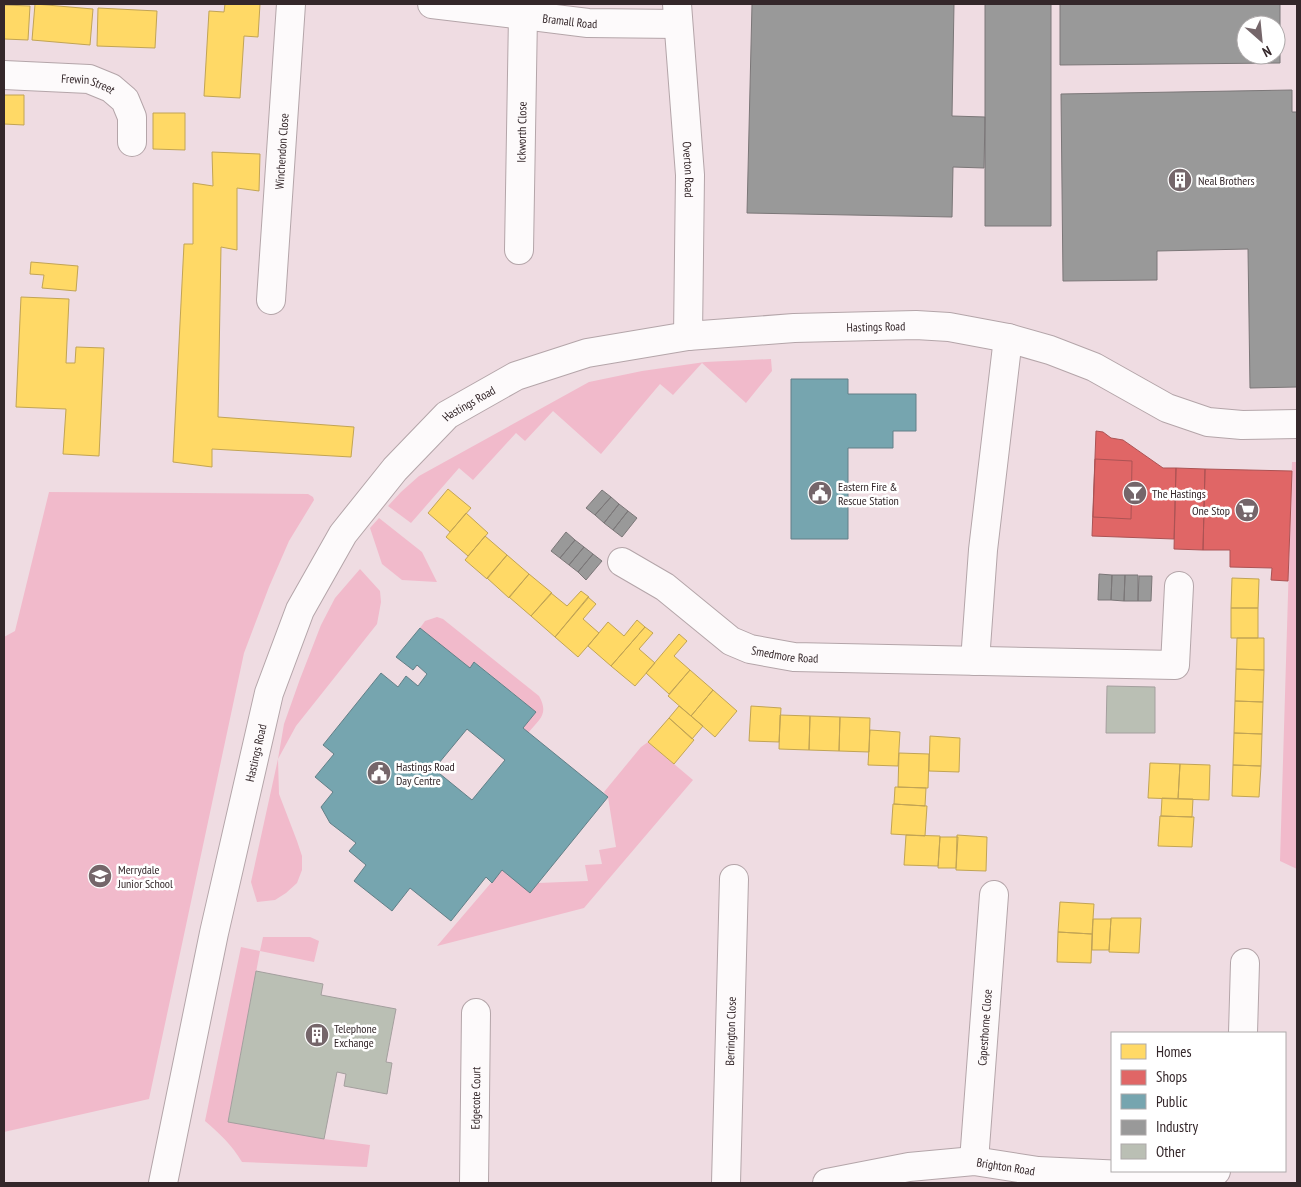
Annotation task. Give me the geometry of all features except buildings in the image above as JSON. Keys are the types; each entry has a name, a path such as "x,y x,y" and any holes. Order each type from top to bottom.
{"street":[{"name":"Winchendon Close","path":"271,300 291,4"},
{"name":"Bramall Road","path":"432,4 588,23 678,14"},
{"name":"Overton Road","path":"678,14 690,174 688,336"},
{"name":"Ickworth Close","path":"518,250 523,15"},
{"name":"Frewin Street","path":"4,75 89,79 111,88 125,100 132,117 132,142"},
{"name":"Hastings Road","path":"163,1183 214,933 269,693 300,610 343,534 394,469 447,415 516,376 587,353 688,336 794,328 916,325 949,328 1008,338 1050,350 1094,367 1167,408 1208,422 1242,425 1297,424"},
{"path":"975,661 983,550 1008,338"},
{"name":"Smedmore Road","path":"622,562 665,587 732,641 750,649 794,657 1174,665 1180,586"},
{"name":"Berrington Close","path":"726,1183 734,879"},
{"name":"Capesthorne Close","path":"974,1161 994,895"},
{"path":"1243,1032 1245,963"},
{"name":"Edgecote Court","path":"474,1183 476,1013"},
{"name":"Brighton Road","path":"827,1183 909,1167 974,1161 1038,1171 1188,1178 1214,1172"}],"shaded area":[{"path":"771,359 772,371 746,403 702,363 673,395 660,384 601,454 553,411 525,441 516,433 473,480 459,468 411,523 388,506 419,476 589,382 642,371 705,362"},
{"path":"1292,462 1297,462 1297,869 1280,861"},
{"name":"Merrydale Junior School","path":"49,492 308,494 314,500 289,541 244,653 149,1099 4,1132 4,637 15,631"},
{"path":"379,518 422,552 437,582 402,580 382,564 370,528"},
{"path":"360,569 380,591 381,602 377,624 296,726 278,759 284,724 321,625 335,598"},
{"path":"437,617 443,619 539,696 543,707 542,716 528,733 523,728 536,712 475,662 470,668 420,628 425,621"},
{"path":"648,742 693,780 584,908 437,946 502,870 538,883 588,881 585,865 602,864 599,850 616,847 608,797 604,792 641,747"},
{"path":"278,759 279,794 302,856 302,870 297,883 286,893 275,900 257,902 251,882"},
{"path":"263,937 310,937 319,941 314,962 260,951"},
{"path":"241,947 260,951 228,1121 324,1139 370,1145 367,1167 242,1162 225,1140 205,1121"}],"place":[{"name":"Neal Brothers","path":"1180,180"},
{"name":"Eastern Fire & Rescue Station","path":"820,493"},
{"name":"The Hastings","path":"1135,493"},
{"name":"One Stop","path":"1247,510"},
{"name":"Hastings Road Day Centre","path":"379,773"},
{"name":"Merrydale Junior School","path":"100,876"},
{"name":"Telephone Exchange","path":"317,1035"}]}
